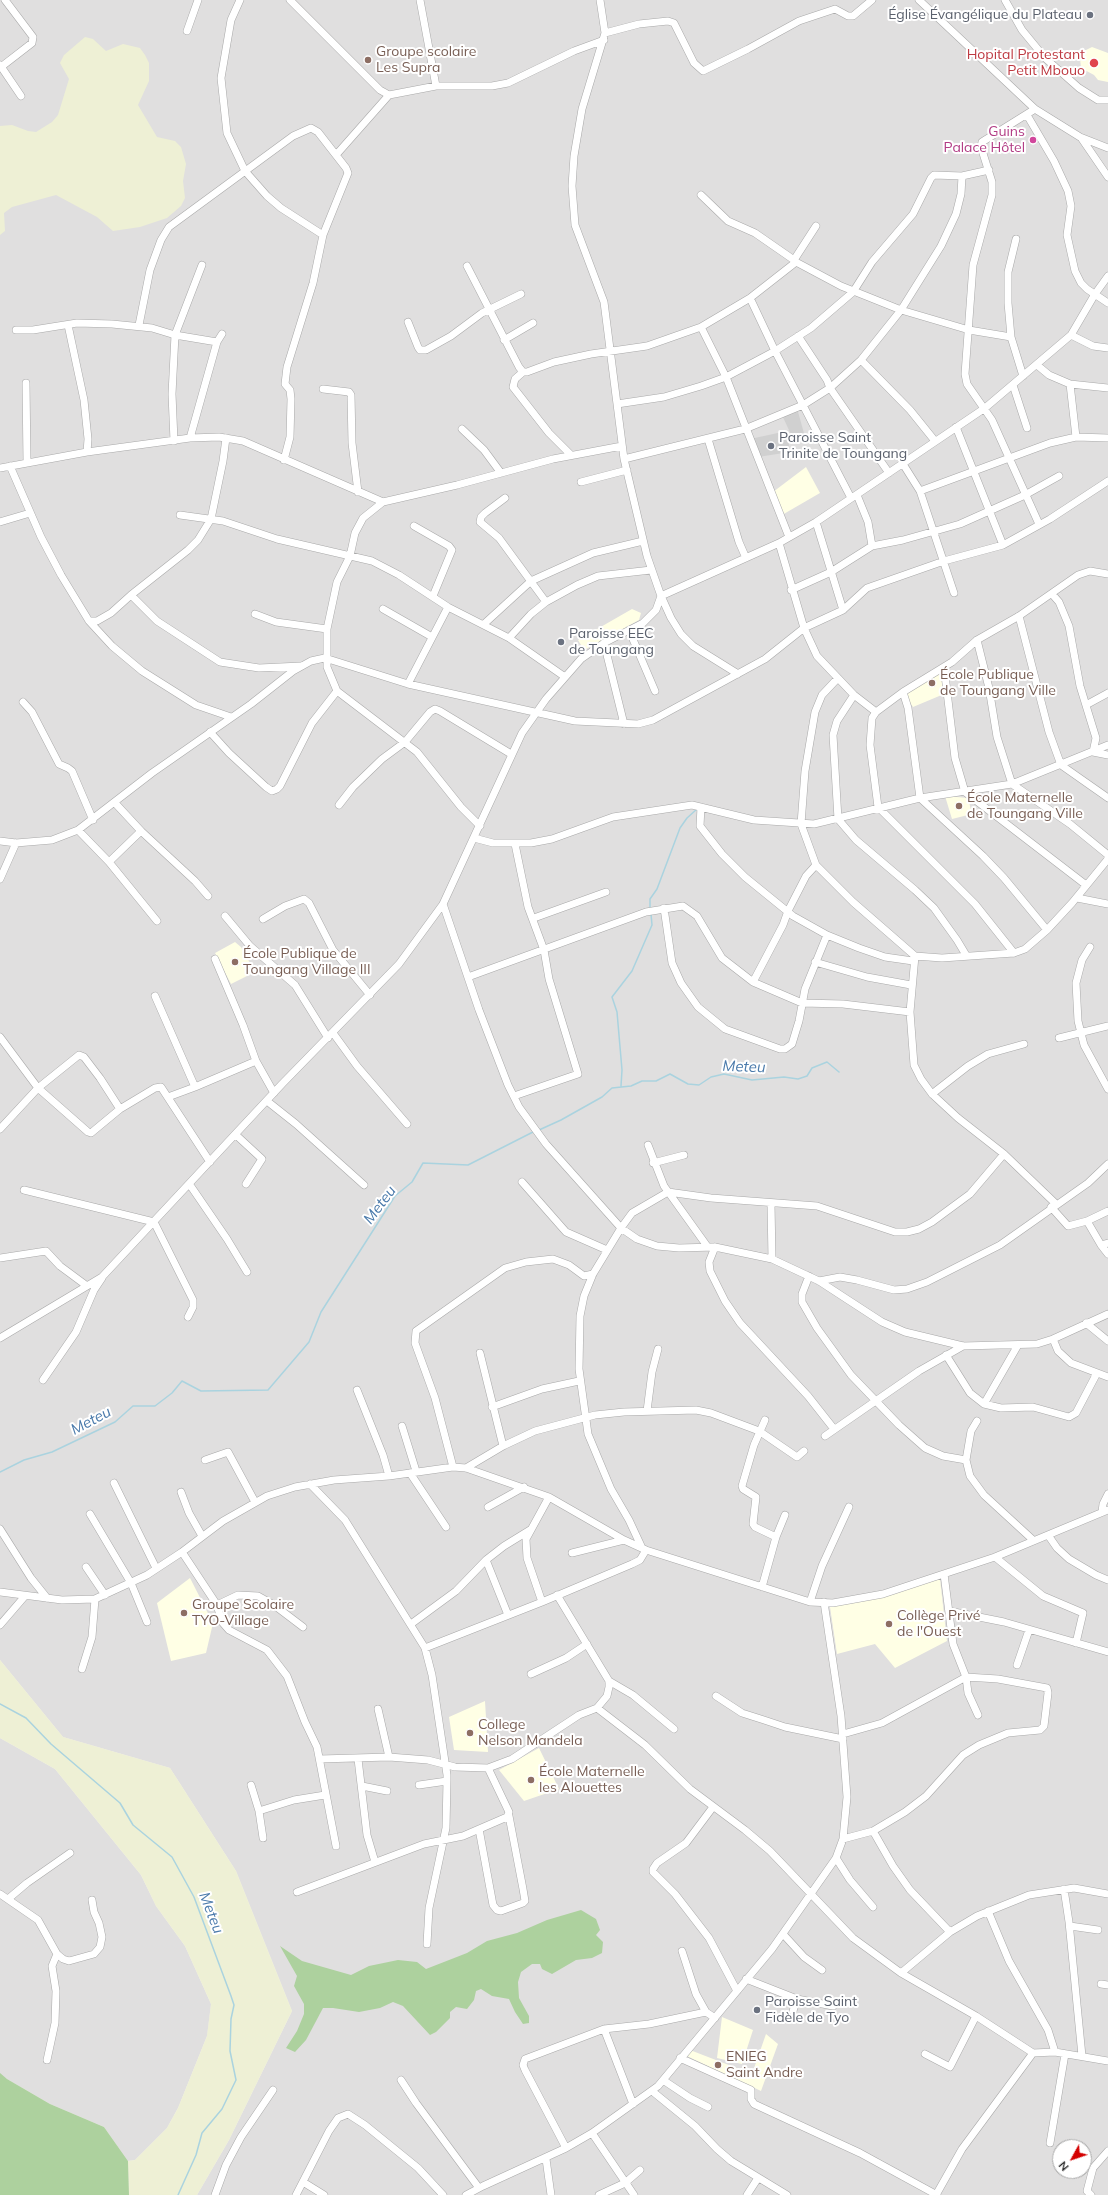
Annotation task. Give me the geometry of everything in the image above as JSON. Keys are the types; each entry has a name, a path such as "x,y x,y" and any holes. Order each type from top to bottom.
{"street":[{"path":"5,0 33,37 32,43 0,66 21,96"},
{"path":"187,31 198,0"},
{"path":"240,0 230,20 221,78 227,133 245,171 267,196 281,208 323,235"},
{"path":"290,0 380,90 389,95"},
{"path":"420,0 436,86"},
{"path":"600,0 604,36 579,121 574,156 572,200 575,225 604,302 624,459 651,570 670,618 681,634 693,646 738,674"},
{"path":"336,155 389,95 436,86 492,86 508,83 604,36 639,24 668,21 674,23 694,63 703,71 748,49 799,21 835,9 848,16 853,16 872,0"},
{"path":"919,0 1035,109 1080,137 1108,148"},
{"path":"1005,0 1022,30 1049,62 1080,88 1098,100 1108,100"},
{"path":"1035,109 982,142 981,147 992,182 992,196 974,265 966,374 967,384 985,408 1001,438 1039,524"},
{"path":"1027,115 1054,161 1068,191 1071,206 1067,235 1075,271 1081,283 1108,303"},
{"path":"139,325 150,270 161,240 169,227 293,136 311,128 318,132 348,173 323,235 313,283 287,367 285,384 290,390 291,399 290,437 284,460"},
{"path":"1080,137 1108,177"},
{"path":"617,404 664,397 726,377 775,351 832,311 853,292 872,262 913,214 931,178 934,175 962,176 989,170"},
{"path":"624,459 745,429 803,405 830,388 861,360 901,310 941,246 956,214 962,176"},
{"path":"701,195 728,221 755,232 795,261 853,292 901,310 969,330 1011,337"},
{"path":"571,455 549,433 513,387 515,379 523,372 570,358 647,346 701,328 750,298 795,261 816,226"},
{"path":"1016,239 1008,272 1011,337 1023,376"},
{"path":"174,441 172,394 175,335 202,265"},
{"path":"467,266 504,340 523,372"},
{"path":"43,1380 76,1332 94,1290 102,1277 190,1185 274,1093 331,1036 416,944 443,904 447,892 480,826 522,732 535,713 581,660 604,643 643,623 656,610 661,596 746,558 816,522 985,408 1071,335 1095,294 1108,276"},
{"path":"408,322 418,347 420,350 426,350 451,336 489,310 521,294"},
{"path":"750,298 803,405 868,522 872,546"},
{"path":"16,330 34,330 87,323 139,325 165,330 175,335 217,342"},
{"path":"504,340 533,324"},
{"path":"68,325 84,400 88,439 87,452"},
{"path":"701,328 726,377 745,429 789,537"},
{"path":"190,438 217,342 222,334"},
{"path":"1071,335 1093,346 1108,348"},
{"path":"798,336 827,380 830,388 889,473"},
{"path":"861,360 910,410 935,441"},
{"path":"1037,365 1049,375 1070,384 1108,388"},
{"path":"26,383 27,462"},
{"path":"1070,384 1076,437"},
{"path":"1013,385 1027,428"},
{"path":"323,389 348,392 351,395 352,443 358,492"},
{"path":"956,427 1003,545"},
{"path":"462,429 484,450 501,473"},
{"path":"920,491 1050,443 1076,437 1108,438"},
{"path":"0,468 87,452 190,438 226,438 243,441 358,492 383,502 392,502 571,455 622,446"},
{"path":"89,621 96,621 111,613 131,595 188,550 198,540 211,519 223,461 226,438"},
{"path":"708,439 739,542 746,558"},
{"path":"903,464 920,491 954,593"},
{"path":"10,466 30,514 60,575 89,621 112,646 142,671 196,706 231,717"},
{"path":"581,482 627,470"},
{"path":"791,590 831,572 872,546 934,532 990,512 1059,476"},
{"path":"0,840 16,843 52,840 78,830 93,820 152,773 301,666 311,661 325,658 408,684 575,721 638,724 652,720 766,659 804,628 843,610 867,588 944,561 1003,545 1050,519 1108,482"},
{"path":"505,498 485,513 481,517 480,522 499,538 546,602"},
{"path":"383,502 363,518 355,533 350,556 338,582 327,630 325,658 330,679 337,691 418,752 462,807 480,826"},
{"path":"0,522 30,514"},
{"path":"180,515 223,521 277,539 372,561 399,575 448,607 509,638 565,677"},
{"path":"816,522 843,610"},
{"path":"414,526 449,546 452,550 433,596"},
{"path":"484,624 531,581 593,553 643,541"},
{"path":"779,542 791,590 804,628 817,656 854,695 876,712"},
{"path":"509,638 531,614 546,602 598,576 651,570"},
{"path":"1014,953 975,904 878,807 870,745 872,718 876,712 903,692 952,662 977,640 1019,616 1084,573 1090,571 1108,574"},
{"path":"1052,594 1059,602 1069,626 1086,705 1096,738 1094,752"},
{"path":"131,595 157,621 220,662 259,668 301,666"},
{"path":"408,684 448,607"},
{"path":"383,609 432,637"},
{"path":"255,614 276,622 327,630"},
{"path":"1019,616 1049,732 1061,765 1108,798"},
{"path":"629,630 655,691"},
{"path":"977,640 989,688 997,738 1012,784 1070,824 1108,855"},
{"path":"604,643 624,724"},
{"path":"944,667 955,758 965,792 1086,885"},
{"path":"838,678 822,695 814,712 805,771 801,824 816,865 914,959"},
{"path":"210,732 229,753 272,791 280,786 312,723 337,691"},
{"path":"903,692 908,708 912,754 920,798 983,856 1004,878 1047,930"},
{"path":"1086,705 1108,693"},
{"path":"854,695 837,721 833,735 838,819 856,840 934,908 957,940 966,956"},
{"path":"23,702 32,712 59,764 72,771 93,820"},
{"path":"339,805 365,775 405,742 430,712 435,709 440,710 511,754"},
{"path":"474,838 515,844 552,839 613,817 679,806 702,807 754,820 801,824 838,819 878,807 920,798 1012,784 1094,752 1108,744"},
{"path":"1094,752 1108,755"},
{"path":"115,803 195,881 208,896"},
{"path":"702,807 700,826 705,834 745,877 808,926 884,957 914,959 937,958 1014,953 1025,949 1047,930 1077,898 1108,859"},
{"path":"78,830 109,862 157,922"},
{"path":"109,862 141,830"},
{"path":"0,879 16,843"},
{"path":"514,1096 578,1074 549,979 544,950 534,918 528,906 515,844"},
{"path":"753,982 783,925 788,911 806,876 816,865"},
{"path":"534,918 606,892"},
{"path":"1077,898 1108,904"},
{"path":"263,919 285,906 304,899 308,903 332,950 370,994"},
{"path":"443,904 468,977 514,1096 526,1119 546,1144 621,1228 637,1238 657,1246 679,1248 715,1246 772,1259 819,1281 882,1322 905,1332 963,1346 1037,1344 1053,1339 1108,1314"},
{"path":"468,977 646,912 683,906 697,916 722,958 753,982 802,1003 843,1004 910,1012"},
{"path":"664,908 672,963 681,983 698,1007 724,1029 780,1049 786,1049 792,1044 799,1022 802,1003 815,962 827,935"},
{"path":"225,916 250,946 295,985 331,1036 407,1124"},
{"path":"1090,947 1082,960 1076,983 1076,1000 1080,1032 1094,1065 1108,1089"},
{"path":"215,959 243,1025 256,1061 274,1093"},
{"path":"914,959 910,1012 914,1065 920,1079 932,1094 958,1118 1004,1154 1054,1206 1068,1226 1087,1221 1108,1211"},
{"path":"815,962 867,977 911,985"},
{"path":"155,996 195,1087"},
{"path":"1058,1038 1108,1026"},
{"path":"0,1036 38,1088 91,1133 120,1109 158,1087 161,1088 210,1162"},
{"path":"932,1094 968,1066 988,1054 1024,1044"},
{"path":"0,1130 38,1088 79,1055 84,1057 100,1078 120,1109"},
{"path":"168,1097 256,1061"},
{"path":"267,1101 296,1124 364,1185"},
{"path":"236,1135 262,1159 246,1184"},
{"path":"648,1145 653,1163 668,1192 707,1246"},
{"path":"425,1648 542,1602 640,1560 644,1549 611,1489 588,1434 579,1381 580,1316 593,1274 632,1213 668,1192 771,1204 817,1206 895,1232 913,1231 932,1222 970,1194 1004,1154"},
{"path":"653,1163 684,1155"},
{"path":"819,1281 840,1277 894,1290 907,1289 927,1282 1000,1245 1088,1183 1108,1164"},
{"path":"522,1182 566,1232 607,1250"},
{"path":"190,1185 227,1239 247,1272"},
{"path":"24,1190 154,1222 193,1300 193,1307 188,1317"},
{"path":"771,1204 772,1259"},
{"path":"1087,1221 1104,1244 1108,1254"},
{"path":"715,1246 709,1262 710,1271 725,1301 740,1323 808,1396 834,1429"},
{"path":"0,1258 46,1251 60,1266 87,1286"},
{"path":"453,1467 435,1398 415,1343 416,1331 505,1268 526,1262 552,1259 569,1265 584,1276 593,1274"},
{"path":"809,1276 802,1294 802,1302 806,1312 851,1375 925,1448 943,1456 966,1460"},
{"path":"0,1338 55,1307 102,1277"},
{"path":"1086,1323 1108,1341"},
{"path":"1053,1339 1058,1351 1071,1363 1108,1377"},
{"path":"984,1404 1018,1345"},
{"path":"824,1436 876,1400 946,1355 963,1346"},
{"path":"647,1411 652,1372 658,1349"},
{"path":"480,1353 492,1408 503,1446"},
{"path":"946,1355 970,1393 984,1404 1001,1408 1033,1407 1072,1417 1081,1405 1097,1373"},
{"path":"492,1408 542,1389 579,1381"},
{"path":"357,1390 383,1455 389,1476"},
{"path":"466,1468 503,1446 536,1431 595,1415 647,1411 696,1410 711,1413 759,1431 797,1457 804,1451"},
{"path":"765,1420 759,1431 746,1468 742,1486 743,1489 756,1496 753,1524 755,1527 776,1537"},
{"path":"977,1421 971,1431 966,1460 970,1476 984,1495 1033,1540"},
{"path":"402,1426 413,1472 446,1527"},
{"path":"204,1460 228,1452 255,1502"},
{"path":"0,1592 47,1598 95,1599 131,1583 182,1552 202,1536 255,1502 267,1496 310,1484 334,1480 389,1476 453,1467 466,1468 549,1497 624,1540 644,1549 810,1602 850,1600 883,1594 995,1557 1105,1511 1103,1504 1108,1494"},
{"path":"114,1483 156,1568"},
{"path":"310,1484 345,1520 425,1648 432,1675 446,1765 447,1781 444,1840 429,1908 427,1944"},
{"path":"488,1507 524,1487"},
{"path":"181,1492 189,1513 202,1536"},
{"path":"542,1602 527,1558 526,1539 549,1497"},
{"path":"810,1602 822,1566 849,1507"},
{"path":"90,1514 131,1583 147,1622"},
{"path":"762,1587 776,1537 785,1514"},
{"path":"0,1529 31,1578 47,1598"},
{"path":"410,1624 456,1591 486,1560 504,1546 530,1530"},
{"path":"1048,1535 1057,1548 1069,1559 1096,1575 1108,1580"},
{"path":"572,1553 624,1540"},
{"path":"182,1552 217,1605 222,1622 229,1630 267,1650 287,1676 320,1759 325,1795 336,1846"},
{"path":"995,1557 1043,1596 1083,1613 1076,1644"},
{"path":"486,1560 508,1615"},
{"path":"86,1567 105,1595"},
{"path":"944,1574 953,1644 966,1678 968,1693 978,1715"},
{"path":"217,1605 238,1595 258,1596 274,1605 303,1627"},
{"path":"557,1595 609,1681 633,1695 674,1729"},
{"path":"0,1625 25,1596"},
{"path":"82,1669 92,1637 95,1599"},
{"path":"466,2195 546,2159 566,2148 592,2133 652,2091 715,2018 783,1934 836,1858 843,1840 847,1797 843,1737 824,1602"},
{"path":"949,1611 1029,1630 1108,1652"},
{"path":"1017,1664 1029,1630"},
{"path":"531,1674 566,1658 587,1644"},
{"path":"716,1696 742,1713 785,1727 843,1737 882,1723 966,1678 1010,1681 1047,1688 1048,1693 1044,1726 1040,1730 1008,1733 979,1744 963,1755 926,1796 905,1812 872,1831 843,1840"},
{"path":"320,1759 333,1757 358,1759 389,1757 428,1760 455,1767 488,1768 512,1759 579,1715 597,1708 607,1696 609,1681"},
{"path":"597,1708 645,1745 690,1789 745,1830 770,1851 853,1938 901,1973 976,2016 1033,2053 1055,2052 1108,2061"},
{"path":"378,1709 389,1757"},
{"path":"358,1759 369,1847 375,1862"},
{"path":"479,1829 493,1905 497,1910 501,1911 523,1903 525,1901 524,1889 509,1812 488,1768"},
{"path":"419,1785 447,1781"},
{"path":"251,1785 260,1811 263,1838"},
{"path":"362,1786 387,1791"},
{"path":"260,1811 294,1800 325,1795"},
{"path":"714,1807 686,1843 657,1863 653,1869 653,1872 675,1894 709,1938 737,1991"},
{"path":"296,1892 424,1844 464,1836 509,1816"},
{"path":"872,1831 893,1866 910,1890 950,1932"},
{"path":"8,1899 27,1883 70,1853"},
{"path":"836,1858 850,1880 873,1907"},
{"path":"901,1973 950,1932 988,1911 1028,1895 1064,1889 1086,1889 1108,1894"},
{"path":"1064,1889 1070,1926 1082,2056"},
{"path":"0,1894 38,1920 57,1954 63,1960 69,1961 94,1954 100,1947 102,1937 99,1923 94,1912 92,1900"},
{"path":"988,1911 1009,1961 1048,2030 1055,2052"},
{"path":"1070,1926 1098,1930"},
{"path":"783,1934 804,1957 822,1970"},
{"path":"682,1951 693,1988 706,2012 715,2018"},
{"path":"47,2060 55,2022 56,1992 52,1966 57,1954"},
{"path":"746,1979 797,1999 833,2006"},
{"path":"793,2011 797,1999"},
{"path":"566,2148 524,2065 526,2059 604,2029 649,2024 706,2012"},
{"path":"925,2054 947,2067 952,2065 976,2016"},
{"path":"604,2029 633,2104"},
{"path":"680,2058 751,2090 751,2099 754,2104 860,2153 936,2195 962,2149 1033,2053"},
{"path":"1050,2144 1065,2054"},
{"path":"401,2080 416,2103 479,2188"},
{"path":"663,2080 690,2098 708,2107"},
{"path":"216,2195 226,2165 241,2137 273,2090"},
{"path":"652,2091 695,2126 731,2161 787,2195"},
{"path":"296,2195 338,2118 348,2114 365,2125 418,2168 443,2195"},
{"path":"592,2133 634,2195"},
{"path":"1091,2195 1087,2191 1093,2168 1108,2151"},
{"path":"546,2159 551,2195"},
{"path":"599,2195 625,2183 640,2170"},
{"path":"747,2195 758,2178"},
{"path":"303,2182 324,2195"}],"shaded area":[{"path":"0,0 1108,0 1108,2195 197,2195 229,2140 292,2011 236,1871 170,1768 63,1737 0,1660"},
{"path":"85,37 93,39 106,51 123,44 140,48 145,55 149,63 149,81 138,105 157,137 175,141 181,147 186,164 183,181 185,198 181,206 167,218 140,227 113,231 97,217 56,195 12,207 4,213 5,231 0,235 0,126 12,125 28,131 36,132 52,122 58,115 69,79 60,63 64,55"},
{"name":"Hopital Protestant Petit Mbouo","path":"1092,47 1108,53 1108,82 1098,80 1094,75 1081,68 1080,58 1084,51"},
{"path":"797,408 805,437 794,441 782,415"},
{"name":"Paroisse Saint Trinite de Toungang","path":"787,431 790,452 758,457 750,439"},
{"path":"806,467 820,493 782,515 773,492"},
{"path":"632,609 641,613 639,620 584,650 578,640"},
{"name":"École Publique de Toungang Ville","path":"940,672 944,694 913,707 904,694"},
{"name":"École Maternelle de Toungang Ville","path":"945,796 968,798 972,814 952,819"},
{"name":"École Publique de Toungang Village III","path":"235,942 241,947 255,972 231,984 215,953"},
{"name":"Groupe Scolaire TYO-Village","path":"190,1578 213,1623 206,1653 171,1661 157,1603"},
{"name":"Collège Privé de l'Ouest","path":"940,1579 947,1641 895,1668 875,1644 837,1654 830,1607"},
{"path":"0,1660 63,1737 170,1768 236,1871 292,2011 229,2140 197,2195 129,2195 128,2161 135,2160 167,2128 178,2108 207,2036 211,2004 185,1946 156,1906 141,1875 55,1769 0,1738"},
{"name":"College Nelson Mandela","path":"485,1701 488,1752 454,1750 449,1717"},
{"path":"0,1738 55,1769 141,1875 156,1906 185,1946 211,2004 207,2036 178,2108 167,2128 135,2160 128,2161 104,2127 50,2104 0,2075"},
{"name":"École Maternelle les Alouettes","path":"539,1748 559,1789 524,1801 499,1770"},
{"path":"722,2017 753,2030 742,2064 717,2058"},
{"name":"ENIEG Saint Andre","path":"766,2034 778,2044 761,2091 687,2056 690,2050 752,2074"}],"green space":[{"path":"581,1910 596,1919 600,1930 596,1935 603,1942 602,1953 592,1958 576,1960 552,1974 542,1969 540,1964 532,1964 521,1972 518,1982 519,1998 529,2016 529,2023 523,2024 509,1999 492,1996 481,1989 476,1991 474,2000 467,2009 456,2007 450,2012 450,2018 436,2032 430,2035 403,2006 393,2002 380,2008 359,2012 323,2008 306,2040 295,2052 286,2048 297,2031 304,2014 304,2004 294,1986 297,1976 280,1946 302,1961 351,1975 369,1966 398,1960 417,1962 426,1969 467,1953 487,1941 517,1933 547,1920"},
{"path":"0,2073 7,2079 50,2104 104,2127 128,2161 129,2195 0,2195"}],"waterway":[{"path":"650,909 650,899 657,889 680,828 687,818 697,809"},
{"path":"621,1086 622,1070 617,1012 612,997 632,971 652,925 651,914"},
{"name":"Meteu","path":"539,1130 561,1120 602,1097 612,1088 631,1086 642,1081 656,1081 670,1074 688,1084 699,1085 711,1077 724,1074 752,1080 784,1077 798,1079 807,1076 812,1068 827,1062 839,1072"},
{"name":"Meteu","path":"0,1472 24,1460 52,1452 115,1422 133,1406 155,1406 172,1393 182,1381 201,1391 268,1390 309,1342 321,1312 395,1196 412,1182 423,1163 468,1165 533,1132"},
{"name":"Meteu","path":"0,1704 26,1718 51,1744 120,1803 133,1825 172,1857 194,1897 231,1996 234,2005 231,2019 230,2051 236,2080 222,2109 202,2133 196,2155 178,2195"}],"place":[{"name":"Église Évangélique du Plateau","path":"1090,15"},
{"name":"Groupe scolaire Les Supra","path":"368,60"},
{"name":"Hopital Protestant Petit Mbouo","path":"1094,63"},
{"name":"Guins Palace Hôtel","path":"1033,140"},
{"name":"Paroisse Saint Trinite de Toungang","path":"771,446"},
{"name":"Paroisse EEC de Toungang","path":"561,642"},
{"name":"École Publique de Toungang Ville","path":"932,683"},
{"name":"École Maternelle de Toungang Ville","path":"959,806"},
{"name":"École Publique de Toungang Village III","path":"235,962"},
{"name":"Groupe Scolaire TYO-Village","path":"184,1613"},
{"name":"Collège Privé de l'Ouest","path":"889,1624"},
{"name":"College Nelson Mandela","path":"470,1733"},
{"name":"École Maternelle les Alouettes","path":"531,1780"},
{"name":"Paroisse Saint Fidèle de Tyo","path":"757,2010"},
{"name":"ENIEG Saint Andre","path":"718,2065"}]}
